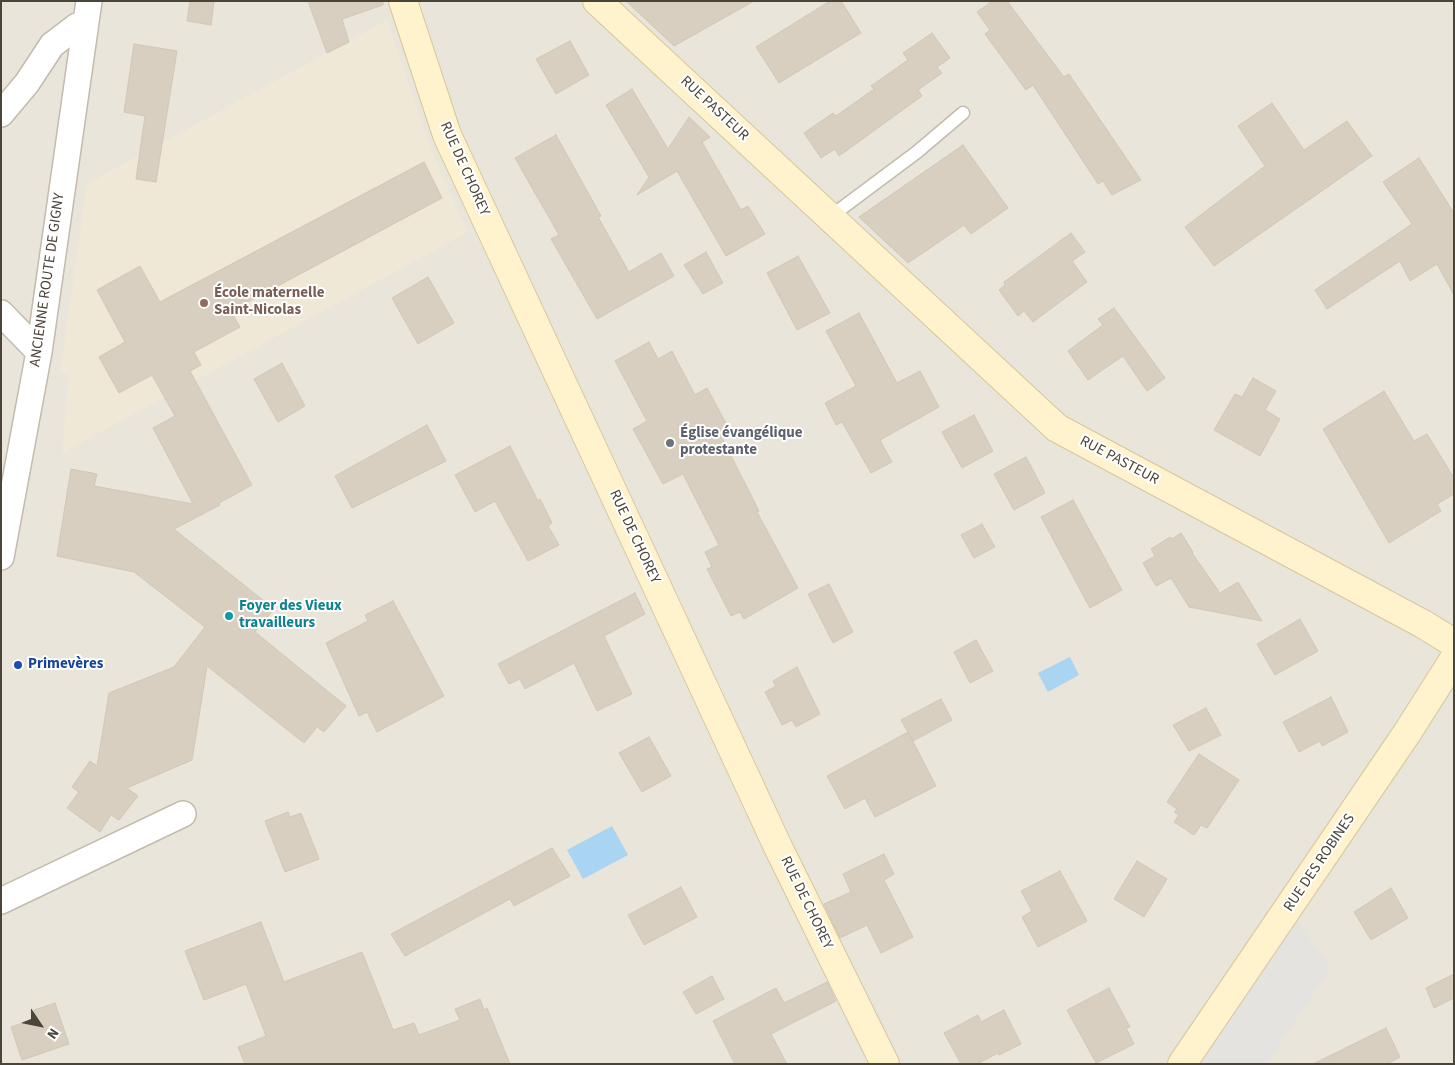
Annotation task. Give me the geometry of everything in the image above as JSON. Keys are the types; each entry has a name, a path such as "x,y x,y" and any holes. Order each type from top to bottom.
{"street":[{"name":"RUE DE CHOREY","path":"403,1 447,135 778,847 886,1064"},
{"name":"RUE PASTEUR","path":"597,1 1057,428 1423,624 1454,643"},
{"path":"1,114 27,83 52,45 77,26 87,12"},
{"name":"ANCIENNE ROUTE DE GIGNY","path":"1,557 39,352 87,12"},
{"path":"1,312 39,352"},
{"name":"RUE DES ROBINES","path":"1182,1064 1408,733 1454,659"},
{"path":"1,901 183,814"}],"lane":[{"path":"830,217 918,152 963,112"}],"shaded area":[{"path":"1,1 1454,1 1454,1064 1,1064"},
{"name":"École maternelle Saint-Nicolas","path":"387,20 432,152 468,232 62,453 69,375 60,373 87,184"},
{"path":"1288,909 1331,967 1266,1064 1182,1064"}],"water":[{"path":"1070,657 1079,675 1048,692 1038,673"},
{"path":"612,826 628,855 583,879 567,850"}],"building":[{"path":"190,1 214,1 211,25 187,21"},
{"path":"308,1 383,1 383,5 342,19 349,42 327,53"},
{"path":"626,1 754,1 674,46"},
{"path":"830,1 841,1 861,33 779,83 756,47"},
{"path":"992,1 1007,1 1064,77 1069,74 1141,180 1112,195 1103,181 1098,184 1033,85 1026,90 985,34 990,30 977,12"},
{"path":"932,33 950,58 937,67 942,73 918,90 922,96 839,156 835,149 821,158 804,133 833,113 836,116 874,89 871,86 908,60 903,53"},
{"path":"570,41 589,75 556,94 536,59"},
{"path":"134,44 177,51 156,182 136,179 145,116 124,112"},
{"path":"632,89 668,149 689,117 710,137 702,142 741,210 748,206 765,234 726,256 677,171 637,195 649,177 606,105"},
{"path":"1272,103 1304,150 1347,121 1372,156 1214,266 1185,227 1265,166 1238,126"},
{"path":"556,135 601,216 598,217 629,272 661,253 674,276 597,319 551,239 559,235 515,158"},
{"path":"963,145 1008,208 971,234 964,225 908,263 859,217"},
{"path":"1419,158 1454,213 1454,295 1437,264 1410,281 1400,261 1327,309 1315,290 1412,224 1383,182"},
{"path":"424,162 442,198 231,311 240,327 194,352 201,365 190,371 252,485 219,503 220,505 174,529 274,609 255,632 346,706 324,732 317,727 304,743 207,666 192,760 127,788 138,796 119,820 111,815 100,832 67,808 79,792 72,787 90,761 97,766 109,693 174,667 205,627 134,572 57,556 71,469 97,474 94,486 193,504 153,428 175,416 152,375 119,393 99,357 125,342 97,290 140,266 160,302"},
{"path":"1071,233 1085,252 1072,261 1087,282 1033,322 1024,311 1018,316 999,290 1005,285 1004,282"},
{"path":"706,252 723,283 703,294 684,265"},
{"path":"798,256 830,313 797,330 767,273"},
{"path":"428,277 454,323 418,344 392,298"},
{"path":"1114,308 1165,378 1147,391 1123,356 1088,380 1068,351 1103,325 1098,319"},
{"path":"859,313 897,383 920,371 939,407 880,440 892,462 871,473 842,422 836,425 825,403 856,386 826,331"},
{"path":"649,342 658,359 672,351 695,395 707,388 728,427 719,432 759,511 757,512 798,588 744,619 740,612 731,616 707,569 712,567 705,552 719,545 683,474 663,484 633,429 647,421 615,361"},
{"path":"282,363 305,406 278,422 254,379"},
{"path":"1253,378 1276,391 1265,410 1280,419 1260,456 1214,430 1235,394 1242,397"},
{"path":"1384,391 1414,441 1427,434 1454,478 1454,494 1437,504 1441,511 1389,543 1323,429"},
{"path":"974,415 993,451 962,468 942,432"},
{"path":"427,425 446,461 352,508 335,476"},
{"path":"510,446 538,501 540,499 552,523 548,526 559,545 528,561 495,501 475,512 455,475"},
{"path":"1026,457 1045,493 1014,510 994,474"},
{"path":"1073,500 1122,590 1090,608 1041,517"},
{"path":"982,524 995,547 974,558 961,535"},
{"path":"1181,533 1192,553 1220,593 1238,582 1262,621 1189,607 1171,578 1156,586 1143,563 1155,556 1151,549 1170,537 1172,539"},
{"path":"829,584 853,632 833,643 808,594"},
{"path":"635,593 645,614 604,636 632,694 597,711 574,663 525,689 520,679 509,684 498,664"},
{"path":"393,601 444,696 377,732 367,712 359,716 326,643 368,621 365,615"},
{"path":"1300,619 1318,651 1275,675 1257,644"},
{"path":"976,640 993,671 970,683 954,652"},
{"path":"797,667 820,714 796,727 792,720 782,725 765,692 776,686 773,681"},
{"path":"1331,697 1348,732 1322,746 1320,741 1299,752 1283,722"},
{"path":"941,699 952,720 913,741 901,720"},
{"path":"1206,708 1221,735 1189,751 1173,725"},
{"path":"908,732 936,786 875,817 865,798 845,809 827,776"},
{"path":"649,737 671,776 642,792 619,753"},
{"path":"1199,754 1239,780 1207,828 1201,825 1194,835 1174,822 1179,815 1174,812 1177,809 1167,802"},
{"path":"288,812 290,817 301,813 319,859 285,872 265,821"},
{"path":"552,848 570,876 514,906 510,899 405,956 391,934"},
{"path":"884,854 894,874 884,880 913,937 881,953 867,925 840,938 824,904 851,892 843,874"},
{"path":"1137,861 1167,879 1144,917 1114,899"},
{"path":"1060,871 1087,921 1038,947 1022,917 1032,911 1021,891"},
{"path":"681,887 697,917 644,945 628,915"},
{"path":"1391,888 1408,918 1371,940 1354,912"},
{"path":"261,922 284,982 362,952 393,1030 414,1023 419,1035 460,1020 455,1009 480,999 484,1010 487,1008 510,1064 245,1064 238,1047 266,1036 246,984 204,1000 185,951"},
{"path":"1454,974 1454,998 1434,1008 1426,988"},
{"path":"712,976 724,999 696,1014 683,992"},
{"path":"827,982 836,1001 771,1034 787,1064 735,1064 713,1021 776,988 784,1003"},
{"path":"1109,988 1130,1027 1126,1028 1134,1044 1096,1063 1067,1010"},
{"path":"55,1003 69,1044 22,1060 11,1027 37,1018 34,1010"},
{"path":"1004,1010 1021,1044 977,1064 961,1064 944,1033 978,1015 981,1022"},
{"path":"1386,1028 1400,1057 1387,1064 1313,1064"}],"place":[{"name":"École maternelle Saint-Nicolas","path":"204,303"},
{"name":"Église évangélique protestante","path":"670,443"},
{"name":"Foyer des Vieux travailleurs","path":"229,616"},
{"name":"Primevères","path":"18,665"}]}
